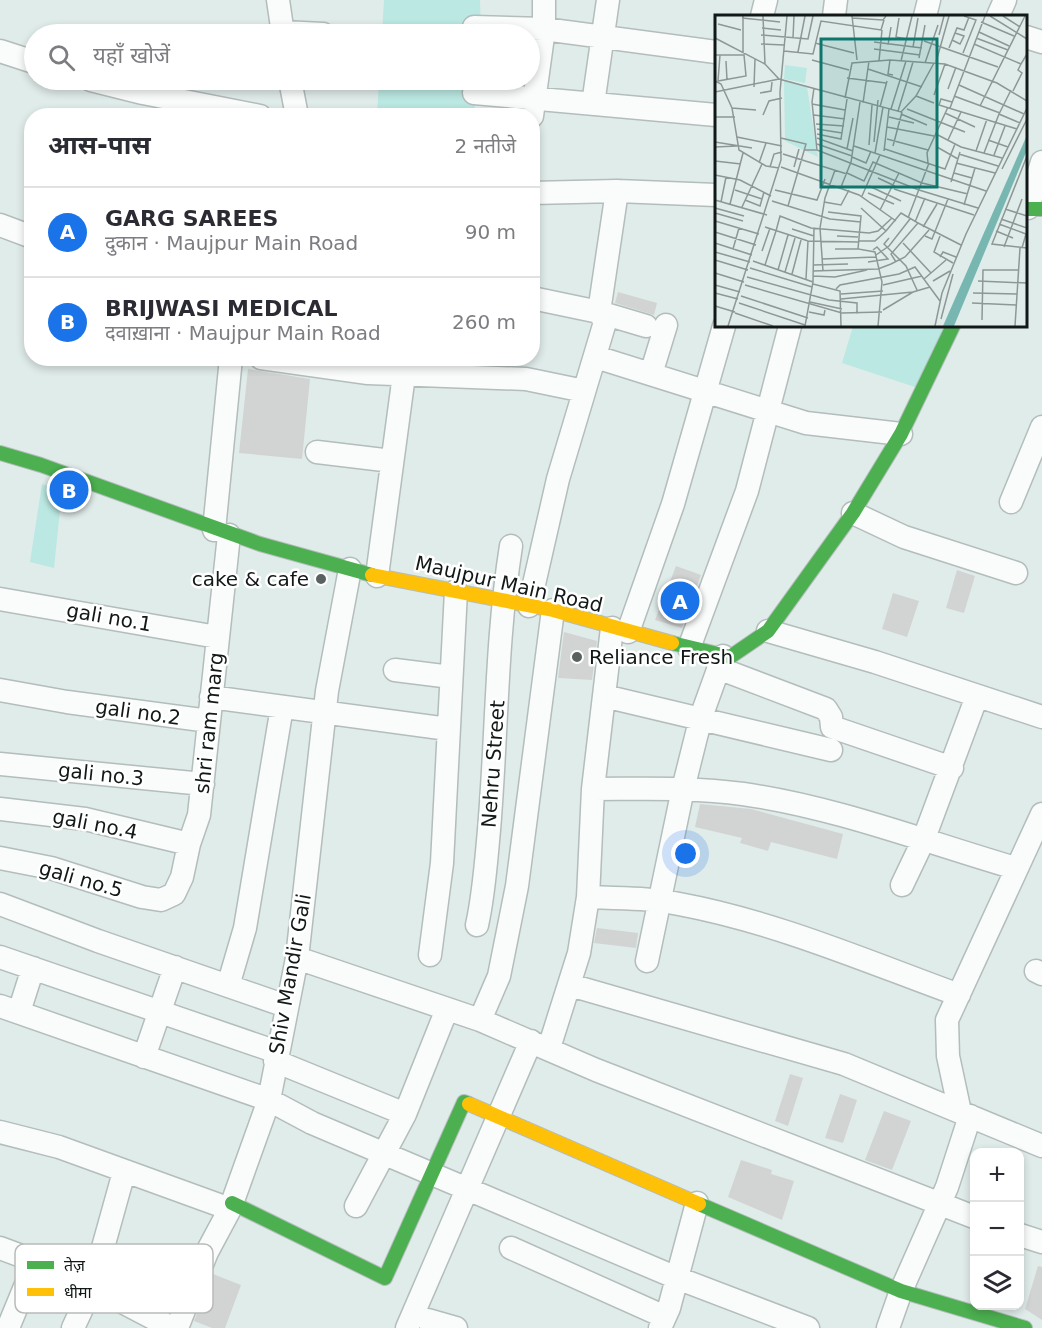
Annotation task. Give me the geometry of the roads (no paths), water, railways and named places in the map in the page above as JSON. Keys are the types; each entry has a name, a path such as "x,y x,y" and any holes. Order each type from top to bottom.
{"street":[{"path":"279,0 282,24"},
{"path":"540,57 544,29 544,0"},
{"path":"593,104 608,0"},
{"path":"834,15 836,0"},
{"path":"926,15 929,0"},
{"path":"998,15 1005,0"},
{"path":"540,29 715,52"},
{"path":"1027,37 1042,42"},
{"path":"0,51 24,59"},
{"path":"130,90 219,108"},
{"path":"292,90 295,108"},
{"path":"533,107 535,90"},
{"path":"474,93 533,107 593,104 715,115"},
{"path":"1032,208 1042,162"},
{"path":"529,606 558,479 605,322 599,312 617,191"},
{"path":"540,193 617,191 715,195"},
{"path":"0,225 24,234"},
{"path":"540,300 656,326 651,374"},
{"path":"407,1328 498,1117 540,1044 570,984 579,952 588,897 593,789 604,696 620,630 673,504 724,327"},
{"path":"689,648 747,490 790,327"},
{"path":"647,961 683,789 701,717 720,662 743,650 768,631 853,513 901,434 952,327"},
{"path":"596,357 806,423 901,434"},
{"name":"shri ram marg","path":"161,900 174,894 182,877 189,844 200,815 217,637 231,366"},
{"path":"318,366 368,373 405,366 538,380 584,391"},
{"path":"377,576 405,366"},
{"path":"1011,502 1042,427"},
{"path":"317,452 392,461"},
{"name":"Maujpur Main Road","path":"0,453 41,465 221,532 377,576 554,610 689,648 720,662"},
{"path":"853,513 904,537 1016,573"},
{"name":"Nehru Street","path":"477,925 483,899 492,792 502,601 511,546"},
{"name":"Shiv Mandir Gali","path":"211,1244 231,1206 269,1100 297,957 324,713 350,569"},
{"path":"429,955 442,863 456,591"},
{"name":"gali no.1","path":"0,599 217,637"},
{"path":"480,1020 499,975 517,886 554,610"},
{"path":"768,631 1042,717"},
{"path":"720,662 826,709 831,717 832,727 952,768"},
{"path":"395,670 451,677"},
{"name":"gali no.2","path":"0,690 67,702 209,721"},
{"path":"604,696 701,717 831,750"},
{"path":"902,885 923,841 952,768 977,696"},
{"path":"212,697 448,729"},
{"path":"228,986 245,928 282,707"},
{"name":"gali no.3","path":"0,764 203,784"},
{"path":"593,789 683,789 746,795 832,814 1015,868"},
{"name":"gali no.4","path":"0,809 85,819 189,844"},
{"path":"888,1328 901,1291 940,1202 965,1114 948,1056 947,1020 1015,868 1034,853 1042,814"},
{"name":"gali no.5","path":"0,858 51,868 142,897 161,900"},
{"path":"588,897 678,903 776,930 959,995"},
{"path":"0,904 286,1006"},
{"path":"0,957 160,1011 276,1056 405,1114"},
{"path":"297,957 480,1020 596,1070 970,1215"},
{"path":"33,968 9,1009 269,1100 312,1123 676,1278 808,1328"},
{"path":"144,1057 175,968"},
{"path":"570,984 844,1064 1042,1146"},
{"path":"356,1206 405,1114 447,1009"},
{"path":"0,1132 59,1147 124,1172 231,1206 385,1278 464,1102 901,1291 1025,1328"},
{"path":"104,1244 124,1172"},
{"path":"511,1248 663,1323 697,1203"},
{"path":"1024,1236 1042,1242"},
{"path":"0,1248 15,1253"},
{"path":"8,1328 15,1311"},
{"path":"73,1328 80,1313"},
{"path":"143,1313 172,1328"},
{"name":"Shiv Mandir Gali","path":"177,1328 183,1313"},
{"path":"428,1320 456,1328"}],"place":[{"name":"BRIJWASI MEDICAL","path":"69,490"},
{"name":"cake & cafe","path":"321,579"},
{"name":"GARG SAREES","path":"680,601"},
{"name":"Reliance Fresh","path":"577,657"}]}
